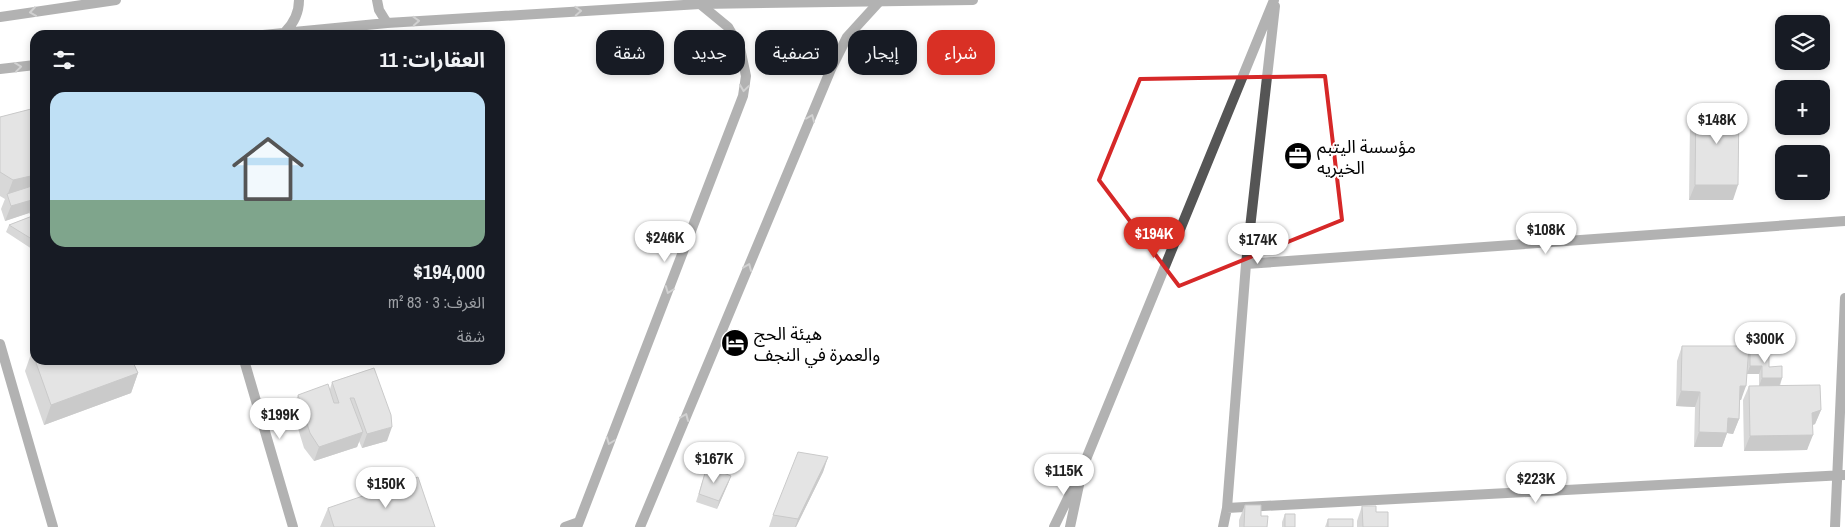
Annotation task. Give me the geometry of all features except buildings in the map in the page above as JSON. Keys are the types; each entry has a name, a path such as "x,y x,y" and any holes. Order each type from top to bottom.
{"street":[{"path":"0,16 116,0"},
{"path":"287,30 292,25 296,16 299,7 298,0"},
{"path":"377,0 379,10 387,22"},
{"path":"305,30 387,22 700,4 973,0"},
{"path":"1223,527 1227,508 1246,264 1275,0"},
{"path":"1054,527 1082,469 1275,0"},
{"path":"640,527 831,69 847,37 879,2"},
{"path":"565,527 578,525 743,96 746,76 740,48 728,27 700,4"},
{"path":"0,69 30,66"},
{"path":"1246,264 1845,221"},
{"path":"1835,527 1841,475 1845,298"},
{"path":"0,344 53,527"},
{"path":"245,365 293,527"},
{"path":"1070,527 1082,469"},
{"path":"1227,508 1841,475"}],"highlighted area":[{"path":"1325,76 1342,220 1179,286 1099,180 1140,79"}],"place":[{"name":"مؤسسة اليتبم الخيريه","path":"1298,156"},
{"name":"هيئة الحج والعمرة في النجف","path":"735,343"}]}
